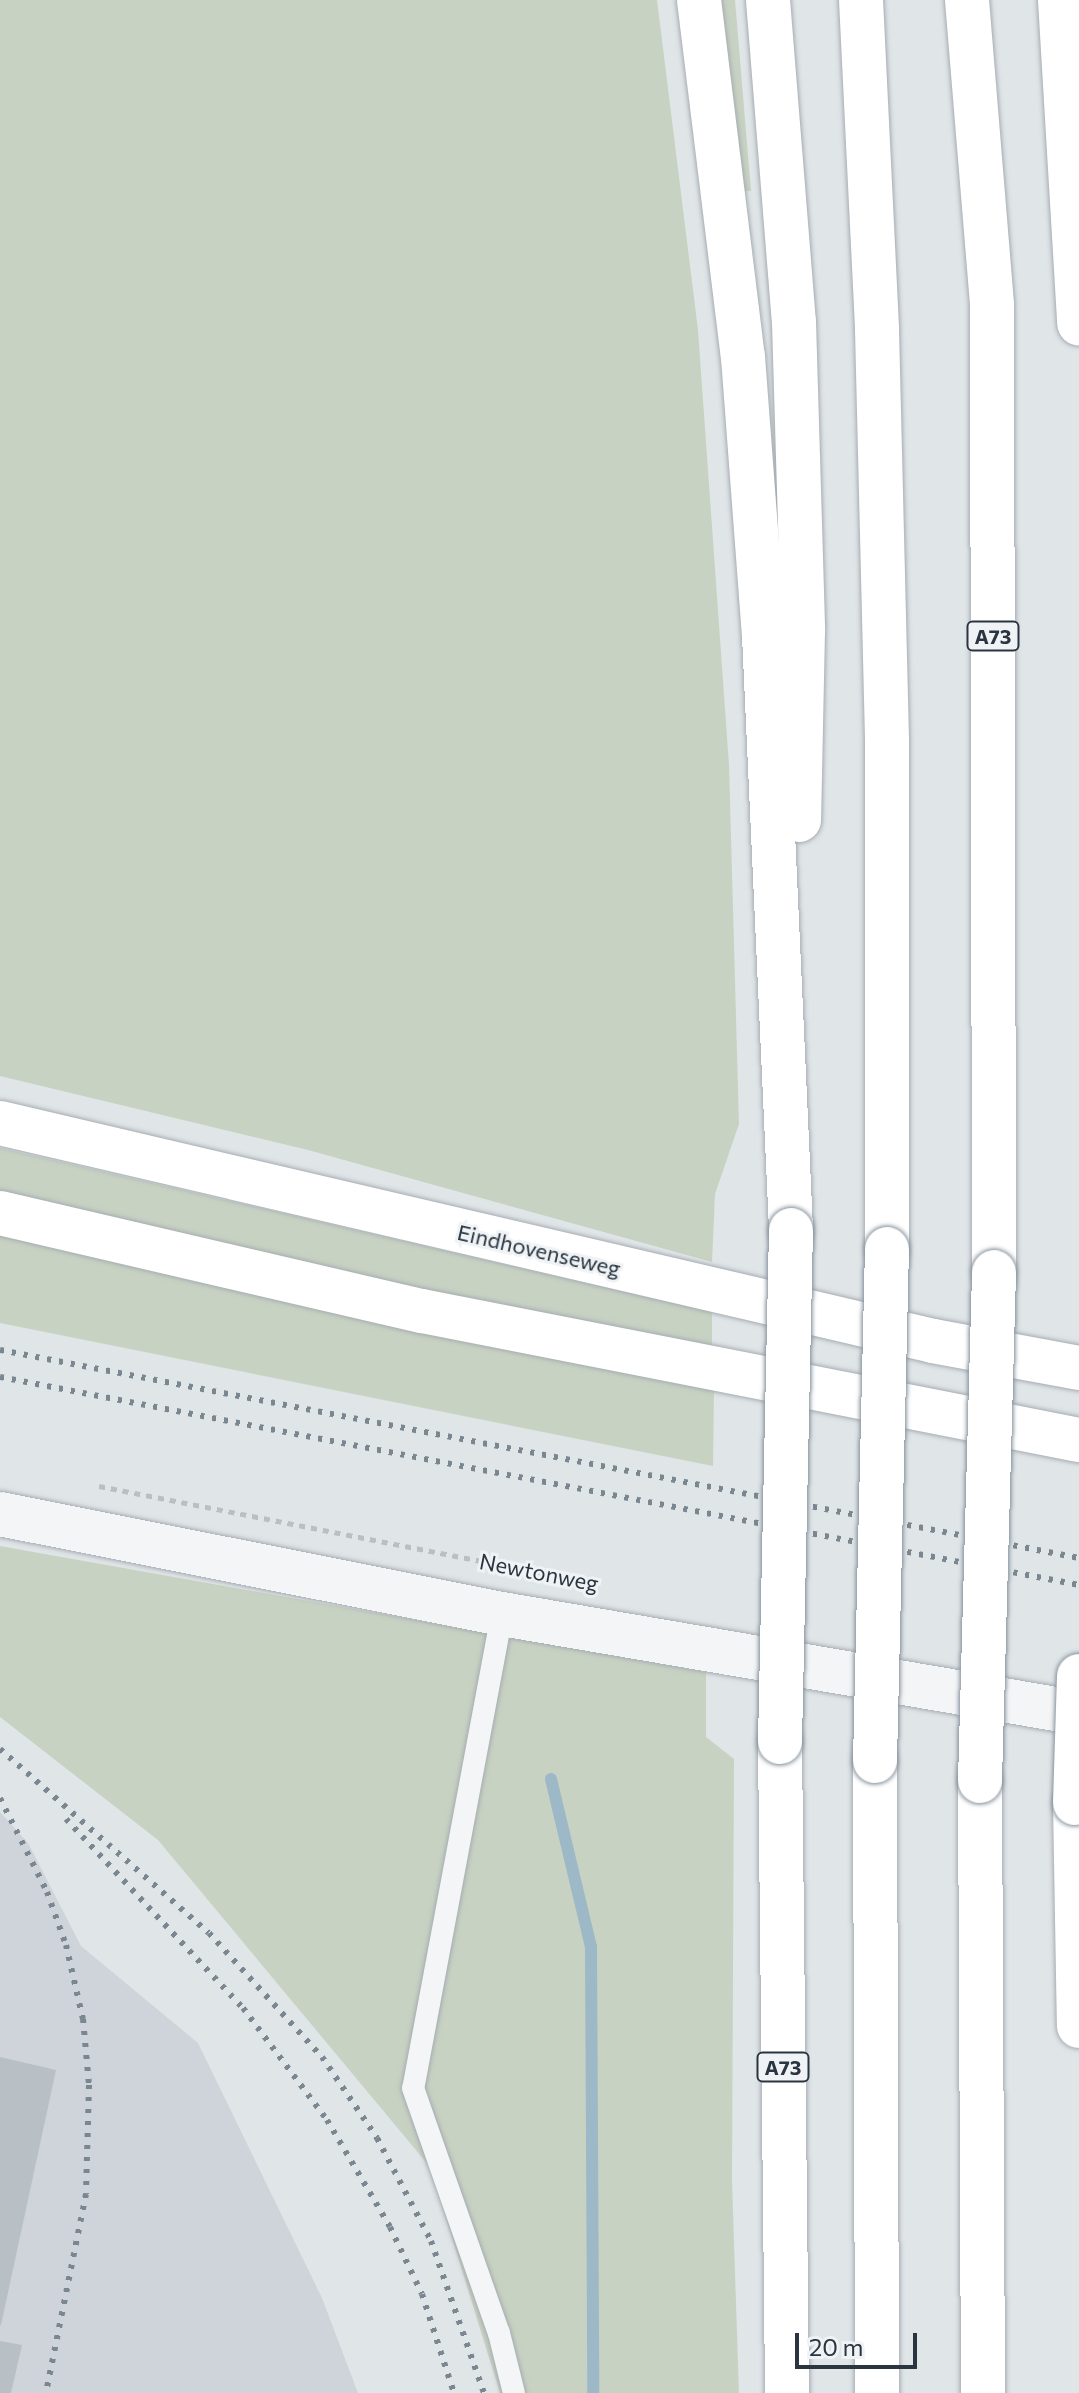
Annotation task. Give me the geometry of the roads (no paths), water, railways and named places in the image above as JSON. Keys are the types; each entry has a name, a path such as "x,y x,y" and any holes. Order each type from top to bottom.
{"main road":[{"name":"A73","path":"699,0 743,357 764,635 791,1230"},
{"name":"A73","path":"768,0 794,322 803,631 780,1742 787,2393"},
{"path":"861,0 877,330 887,742 887,1249 875,1761 877,2393"},
{"name":"A73","path":"967,0 992,305 994,1272 980,1781 983,2393"},
{"path":"1060,0 1079,323"},
{"name":"Eindhovenseweg","path":"0,1123 902,1334 1079,1368"},
{"path":"0,1213 422,1311 1079,1440"},
{"path":"1079,1676 1075,1803 1079,2026"}],"street":[{"path":"0,1514 502,1614 1079,1713"}],"lane":[{"path":"502,1614 413,2088 499,2333 514,2393"}],"waterway":[{"path":"551,1779 591,1947 593,2393"}],"railway":[{"path":"0,1350 1079,1558"},
{"path":"0,1377 1079,1585"},
{"path":"0,1749 209,1933 322,2057 377,2138 431,2241 484,2393"},
{"path":"0,1798 47,1892 66,1945 83,2019 89,2085 86,2194 46,2393"},
{"path":"66,1819 243,2008 327,2120 390,2227 422,2294 454,2393"}]}
